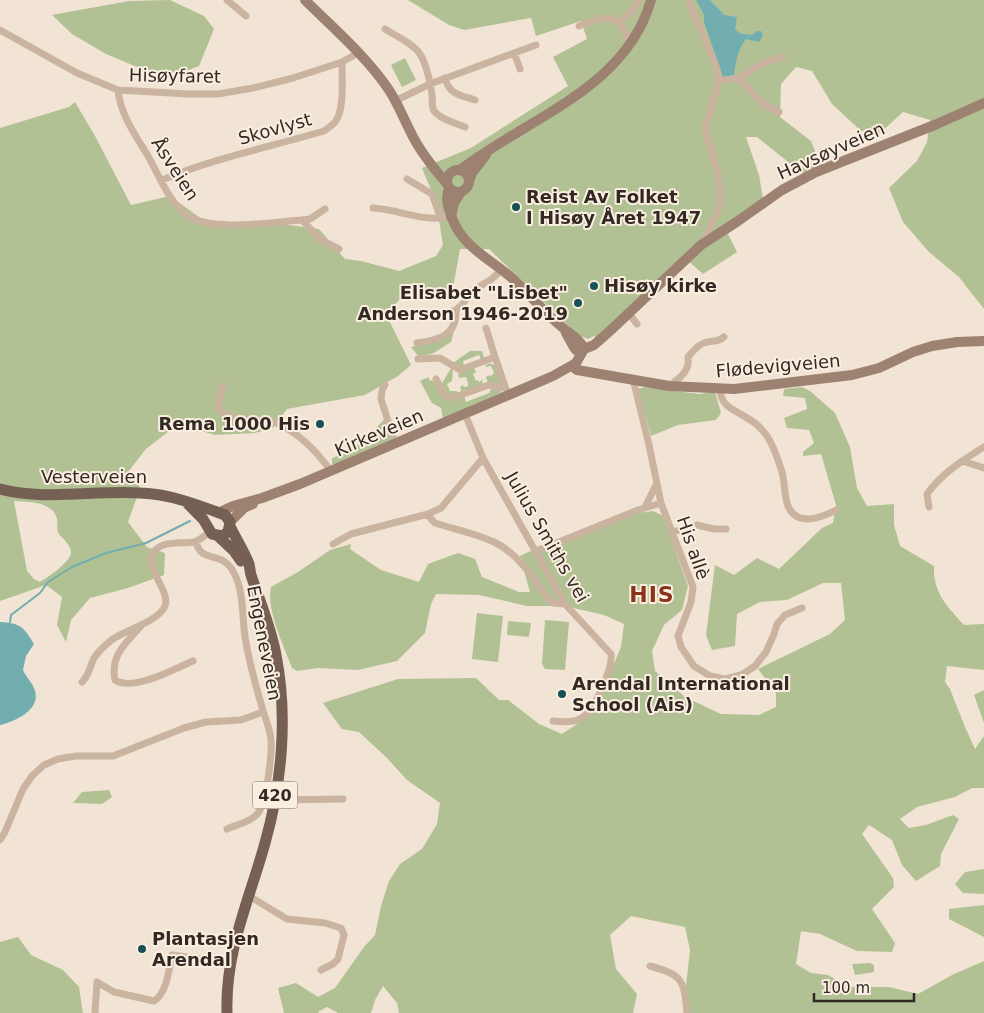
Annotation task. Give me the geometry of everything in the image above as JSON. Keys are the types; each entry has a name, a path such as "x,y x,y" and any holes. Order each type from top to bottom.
{"main road":[{"path":"305,0 358,53 381,80 396,101 412,136 429,163 454,192 461,192"},
{"path":"582,352 579,341 520,286 465,241 454,225 446,203 449,174 584,90 610,69 632,42 647,13 651,0"},
{"name":"Havsøyveien","path":"582,352 594,345 629,314 701,245 796,181 984,103"},
{"path":"451,217 454,203 466,188 472,173 480,161 500,142"},
{"path":"424,155 447,168 458,170 468,176 469,182"},
{"name":"Flødevigveien","path":"572,366 577,370 669,386 720,389 852,375 879,368 913,352 932,346 957,342 984,341"},
{"name":"Kirkeveien","path":"218,513 330,471 466,414 507,392 564,371 572,366 582,352"},
{"name":"Vesterveien","path":"0,489 41,495 143,493 164,495 187,503 193,503 218,513"},
{"name":"Kirkeveien","path":"230,524 244,508 262,498"},
{"name":"Vesterveien","path":"187,503 203,518 212,531 234,551 251,575"},
{"path":"218,513 209,520 212,531 228,532 230,524"},
{"name":"420","path":"218,513 225,515 230,524"},
{"name":"Vesterveien","path":"228,1013 227,991 230,963 266,841 275,800 282,734 280,676 271,631 251,575 249,564 230,524"}],"street":[{"path":"227,0 246,16"},
{"path":"619,23 632,11 640,0"},
{"path":"688,0 716,66 719,81 705,129 718,174 721,194 718,211 701,245"},
{"path":"579,26 601,18 619,23 632,42"},
{"path":"386,29 421,55 430,84 434,111 465,127"},
{"name":"Hisøyfaret","path":"0,30 76,73 118,90 218,94 293,78 342,62 358,53"},
{"path":"396,101 430,84 536,45"},
{"path":"514,53 520,69"},
{"path":"719,81 738,78 757,66 783,56"},
{"name":"Skovlyst","path":"162,180 214,161 324,131 338,117 342,91 342,62"},
{"path":"445,78 450,91 475,100"},
{"path":"738,78 764,105 779,112"},
{"name":"Åsveien","path":"118,90 124,114 172,199 188,216 200,222 217,225 302,220 310,218 325,209"},
{"path":"407,179 432,194 441,219"},
{"path":"373,208 386,209 412,217 431,219 451,217"},
{"path":"302,220 322,240 339,249"},
{"path":"434,318 456,310 463,304 470,292 492,279 500,270"},
{"path":"417,343 434,340 449,332 455,325 456,310"},
{"path":"629,314 637,324"},
{"path":"486,328 507,392"},
{"path":"669,386 685,373 689,365 688,357 693,351 703,343 716,342 724,337"},
{"path":"418,359 440,358 460,370 495,357"},
{"name":"His allè","path":"633,379 650,445 661,503 693,587 691,602 678,636 681,647 694,666 710,676 725,679 743,674 755,666 766,652 777,624 785,615 802,608"},
{"name":"Kirkeveien","path":"436,380 445,396 452,398 489,385 507,392"},
{"path":"224,385 218,408 226,416 276,423 306,443 321,458 330,471"},
{"path":"385,385 382,390 381,399 395,444"},
{"path":"720,389 720,397 727,406 761,428 770,440 782,472 788,505 793,514 806,519 815,519 836,510"},
{"name":"Julius Smiths vei","path":"466,414 483,458 534,552 565,604 612,654 612,659 595,702 585,717 571,721 553,722"},
{"path":"929,507 927,494 934,484 962,461 984,447"},
{"path":"333,544 351,534 428,514 441,508 483,458"},
{"path":"962,461 984,468"},
{"path":"646,507 656,484"},
{"path":"534,552 646,507 661,503"},
{"path":"428,514 435,522 475,535 500,546 514,556 535,578 549,600 553,603 565,604"},
{"path":"673,532 697,525 714,529 726,529"},
{"path":"82,682 95,658 112,639 145,622 161,612 165,607 166,600 152,567 151,558 153,552 164,545 196,542 212,531"},
{"name":"Engeneveien","path":"196,542 202,554 225,561 234,572 239,587 245,636 271,741 270,761 262,807 253,818 227,829"},
{"path":"145,622 115,658 113,669 115,680 128,684 140,682 193,661"},
{"name":"Engeneveien","path":"0,840 24,789 32,776 44,765 76,756 113,756 184,728 206,722 241,720 263,712"},
{"path":"275,800 343,799"},
{"path":"249,896 287,919 325,923 341,928 344,935 338,959 321,970"},
{"path":"95,1013 97,982 114,992 154,1001 159,998 164,987 172,954 230,963"},
{"path":"650,966 668,971 680,979 685,992 687,1013"}],"green space":[{"path":"170,0 204,16 214,29 199,66 181,73 142,69 106,54 72,34 52,15 129,1"},
{"path":"408,0 984,0 984,309 959,277 929,252 903,222 889,188 917,161 927,142 930,120 903,112 878,135 861,131 832,104 812,71 796,67 781,84 780,117 811,141 820,164 803,174 757,137 746,137 759,175 763,199 725,228 737,252 703,274 685,258 597,338 594,336 588,339 578,335 489,249 460,249 453,288 405,294 386,314 411,365 398,376 365,395 287,409 273,428 255,433 215,435 178,424 146,449 124,477 139,482 139,491 128,522 147,547 165,553 164,575 128,588 90,598 71,620 66,642 57,625 62,597 46,585 0,601 0,128 69,107 75,102 131,205 170,196 203,220 241,225 281,224 319,229 345,259 361,261 399,271 436,256 443,245 436,202 422,168 471,148 568,86 553,57 587,39 581,21 536,36 531,18 464,30 449,25","holes":["14,501 33,502 51,509 57,519 58,532 71,550 67,561 40,582 34,579 27,571"]},
{"path":"405,58 416,80 402,87 391,65"},
{"path":"454,331 451,342 432,354 418,356 411,347 430,343"},
{"path":"470,351 482,351 484,358 481,359 479,355 463,361 464,366 460,367 453,363"},
{"path":"487,364 496,367 501,383 488,383 486,377 489,375 490,377 494,373 491,366 485,367"},
{"path":"451,368 453,370 452,381 447,384 450,391 457,391 457,394 453,396 444,392 441,385"},
{"path":"474,368 476,372 473,374 476,381 482,380 483,385 462,392 460,387 463,385 464,387 468,386 468,383 466,377 459,378 458,374"},
{"path":"429,377 429,380 434,381 442,395 464,396 466,402 489,393 491,389 498,389 502,392 443,419 441,408 432,403 420,381"},
{"path":"645,387 699,394 715,392 721,413 716,420 678,425 651,436 638,389"},
{"path":"802,387 810,391 835,413 850,447 857,488 867,506 894,504 894,525 900,546 934,566 936,584 942,598 964,625 984,624 984,670 947,666 945,682 950,689 975,749 984,736 984,788 972,788 955,797 917,807 900,819 909,828 926,825 953,815 959,819 941,854 940,866 916,881 902,865 892,840 869,825 862,834 893,878 894,887 872,909 895,943 892,952 857,951 820,934 801,931 796,964 811,973 828,975 849,987 889,987 918,994 952,975 984,961 984,1013 688,1013 685,995 690,950 685,927 631,916 610,935 616,969 637,994 633,1013 399,1013 397,1003 383,986 375,1000 371,1013 338,1013 327,1007 319,1013 284,1013 278,988 296,983 318,997 335,988 364,947 375,935 389,881 400,864 422,849 437,824 440,803 407,780 359,732 342,729 323,703 398,679 476,678 499,700 508,700 539,724 562,734 586,718 606,683 621,647 624,624 604,615 565,606 527,606 479,595 436,594 431,604 425,633 397,661 358,670 318,668 297,671 292,668 273,617 270,596 271,587 298,572 330,550 351,544 350,549 381,570 419,582 428,564 458,553 475,559 482,577 519,592 530,592 520,556 547,543 622,515 653,511 663,516 688,586 682,610 664,625 652,651 655,671 685,697 721,714 759,715 776,707 776,693 758,669 830,634 845,620 841,583 823,583 787,600 760,602 737,614 735,646 712,650 706,635 715,565 734,575 757,558 779,569 822,528 833,523 836,505 821,454 803,456 803,452 814,443 809,430 787,428 784,418 807,409 805,398 783,396 784,389"},
{"path":"386,417 393,440 334,465 332,464 332,458 348,451 362,441"},
{"path":"477,613 503,616 498,662 472,659"},
{"path":"545,620 569,622 565,670 545,669 542,664"},
{"path":"508,621 531,623 529,637 507,635"},
{"path":"984,690 984,723 974,695"},
{"path":"109,790 112,797 102,804 73,803 82,792"},
{"path":"984,869 984,894 963,893 955,884 965,872"},
{"path":"984,905 984,937 949,919 949,909"},
{"path":"18,937 31,955 63,970 79,987 83,1013 0,1013 0,942"},
{"path":"870,963 874,965 874,972 855,975 852,964"}],"water":[{"path":"696,0 710,0 724,15 737,17 735,30 742,34 752,35 757,31 761,31 763,36 759,42 746,39 743,43 737,56 734,75 723,77 704,22 704,15"},
{"path":"0,622 12,623 21,627 34,644 26,656 23,670 36,695 35,702 26,713 0,725"}],"waterway":[{"path":"10,622 11,615 40,593 48,582 72,567 106,553 146,543 190,521"}],"place":[{"name":"Reist Av Folket I Hisøy Året 1947","path":"516,207"},
{"name":"Hisøy kirke","path":"594,286"},
{"name":"Elisabet \"Lisbet\" Anderson 1946-2019","path":"578,303"},
{"name":"Rema 1000 His","path":"320,424"},
{"name":"Arendal International School (Ais)","path":"562,694"},
{"name":"Plantasjen Arendal","path":"142,949"}],"district":[{"name":"HIS","path":"652,594"}]}
